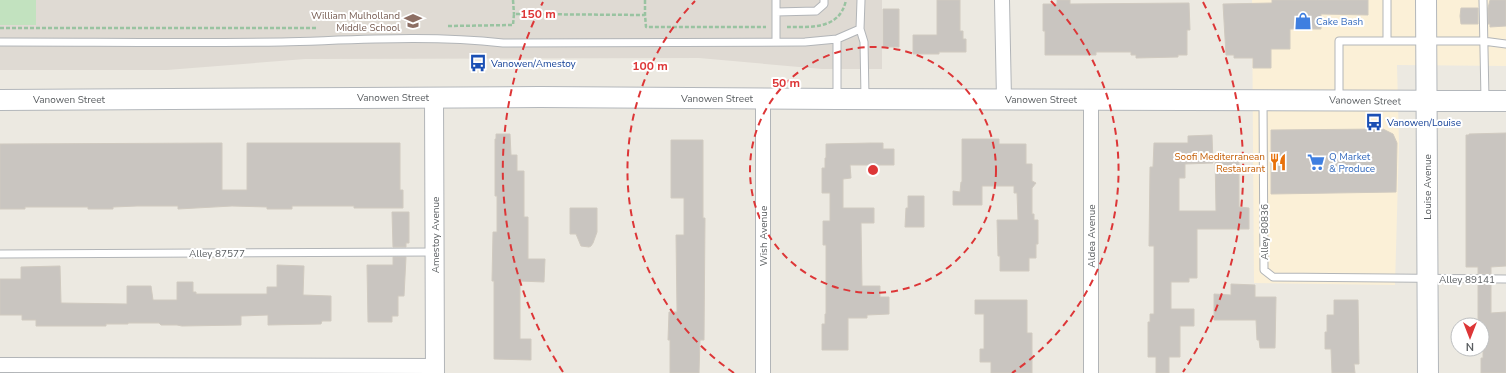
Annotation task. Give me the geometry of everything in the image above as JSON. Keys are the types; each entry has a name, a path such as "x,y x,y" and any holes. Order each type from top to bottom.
{"main road":[{"name":"Louise Avenue","path":"1426,0 1428,373"},
{"name":"Vanowen Street","path":"0,100 434,97 1506,101"}],"street":[{"path":"1002,0 1004,99"},
{"name":"Amestoy Avenue","path":"434,97 435,369"},
{"name":"Wish Avenue","path":"763,98 763,373"},
{"name":"Aldea Avenue","path":"1091,99 1091,373"},
{"path":"0,366 213,369 435,369"}],"lane":[{"path":"776,0 776,42"},
{"path":"776,12 816,11 824,4 824,0"},
{"path":"861,0 860,29 864,42 865,99"},
{"path":"1387,0 1387,41"},
{"path":"1483,0 1485,101"},
{"path":"0,42 282,42 393,38 463,39 503,43 805,42 837,40 860,29"},
{"path":"837,40 838,99"},
{"path":"1340,100 1340,41 1484,41 1506,44"},
{"name":"Alley 80836","path":"1263,100 1264,270 1273,277 1428,279"},
{"name":"Alley 87577","path":"0,254 435,252"},
{"name":"Alley 89141","path":"1428,279 1506,279"}],"path":[{"path":"441,26 513,25 513,0"},
{"path":"645,0 646,27 816,27 826,24 836,17 846,0"},
{"path":"514,14 645,15"},
{"path":"0,28 322,28"}],"shaded area":[{"path":"0,0 882,0 882,69 822,69 699,58 305,59 167,70 0,70"},
{"path":"1252,0 1506,0 1506,66 1397,65 1399,143 1395,285 1254,283"}],"green space":[{"path":"0,0 36,0 36,25 0,25"}],"building":[{"path":"937,0 960,0 960,31 963,31 963,39 966,39 966,52 913,54 913,35 937,35"},
{"path":"1057,0 1070,0 1070,4 1189,3 1190,30 1187,30 1187,55 1178,55 1178,57 1136,58 1136,55 1131,55 1131,52 1096,52 1096,55 1045,55 1043,4 1057,4"},
{"path":"1272,0 1368,0 1368,15 1321,14 1321,29 1290,29 1290,49 1271,49 1271,68 1253,68 1253,58 1234,58 1234,55 1226,55 1223,4 1272,3"},
{"path":"1490,0 1506,0 1506,26 1490,27 1490,24 1488,24 1488,8"},
{"path":"1461,8 1478,8 1478,24 1461,24"},
{"path":"883,9 899,9 899,47 883,47"},
{"path":"1383,129 1393,134 1397,143 1396,192 1271,194 1271,130"},
{"path":"1506,133 1506,266 1491,267 1491,274 1478,274 1478,267 1466,267 1466,135"},
{"path":"496,134 510,134 511,155 517,155 517,171 524,171 524,217 528,217 528,259 545,259 544,282 520,281 520,339 531,339 531,360 494,359 494,281 492,281 493,232 497,232 497,196 495,196"},
{"path":"1212,135 1213,163 1185,164 1185,178 1179,178 1179,211 1216,211 1215,154 1239,154 1239,207 1249,208 1249,229 1197,229 1197,278 1189,278 1189,282 1171,282 1171,309 1194,309 1194,326 1180,326 1180,357 1169,357 1169,373 1156,373 1156,357 1148,357 1148,322 1150,322 1150,314 1154,314 1154,246 1149,246 1150,167 1153,167 1154,143 1188,143 1188,136"},
{"path":"962,139 999,139 999,144 1026,144 1026,164 1032,164 1032,181 1036,183 1032,188 1032,214 1034,214 1034,220 1038,220 1038,244 1036,244 1036,258 1029,258 1029,271 1000,271 997,220 1018,220 1017,193 1014,193 1014,186 982,186 982,205 953,205 953,191 960,192 962,182"},
{"path":"671,140 703,140 703,218 705,218 704,340 700,340 699,373 670,373 670,340 668,340 669,312 677,312 676,235 684,235 684,198 671,198"},
{"path":"222,143 222,190 247,190 247,143 400,143 400,190 403,190 403,208 292,206 292,209 267,209 267,207 232,206 178,209 178,206 137,206 113,207 113,209 88,209 88,207 25,207 25,209 0,209 0,144"},
{"path":"883,143 883,149 894,149 894,165 850,165 851,178 843,179 843,208 874,208 874,223 861,223 862,286 880,286 880,297 889,297 889,314 867,315 867,318 848,318 848,350 822,350 822,324 825,324 826,314 826,245 823,245 823,221 830,221 830,193 822,193 822,168 825,168 826,144"},
{"path":"908,196 924,196 924,227 905,227"},
{"path":"570,208 597,208 597,232 591,246 581,246 576,234 570,234"},
{"path":"392,212 409,212 409,243 406,243 406,247 393,247"},
{"path":"393,257 406,257 404,296 398,296 398,316 392,316 392,322 368,322 367,265 393,265"},
{"path":"277,265 304,266 303,295 331,296 331,321 322,321 321,324 268,325 268,315 241,316 241,325 182,326 161,325 159,323 128,323 106,324 106,326 36,326 36,320 22,320 22,315 0,315 0,279 21,279 21,267 60,266 61,303 127,304 127,286 151,286 153,300 177,300 177,282 193,282 193,292 196,292 196,294 267,294 267,287 277,287"},
{"path":"1231,284 1255,285 1255,297 1276,297 1275,348 1260,348 1259,340 1257,340 1256,320 1214,320 1214,294 1231,295"},
{"path":"1478,284 1491,284 1491,313 1506,312 1506,373 1481,373 1481,358 1490,357 1490,317 1478,317"},
{"path":"975,300 1027,300 1027,333 1032,333 1032,373 991,373 991,362 980,362 980,349 984,349 984,314 975,314"},
{"path":"1334,300 1358,300 1359,364 1354,364 1355,373 1332,373 1331,349 1325,349 1327,315 1334,315"}],"place":[{"name":"William Mulholland Middle School","path":"413,21"},
{"name":"Cake Bash","path":"1303,21"},
{"name":"Vanowen/Amestoy","path":"478,63"},
{"name":"Vanowen/Louise","path":"1374,122"},
{"name":"Soofi Mediterranean Restaurant","path":"1278,162"},
{"name":"Q Market & Produce","path":"1316,162"}]}
